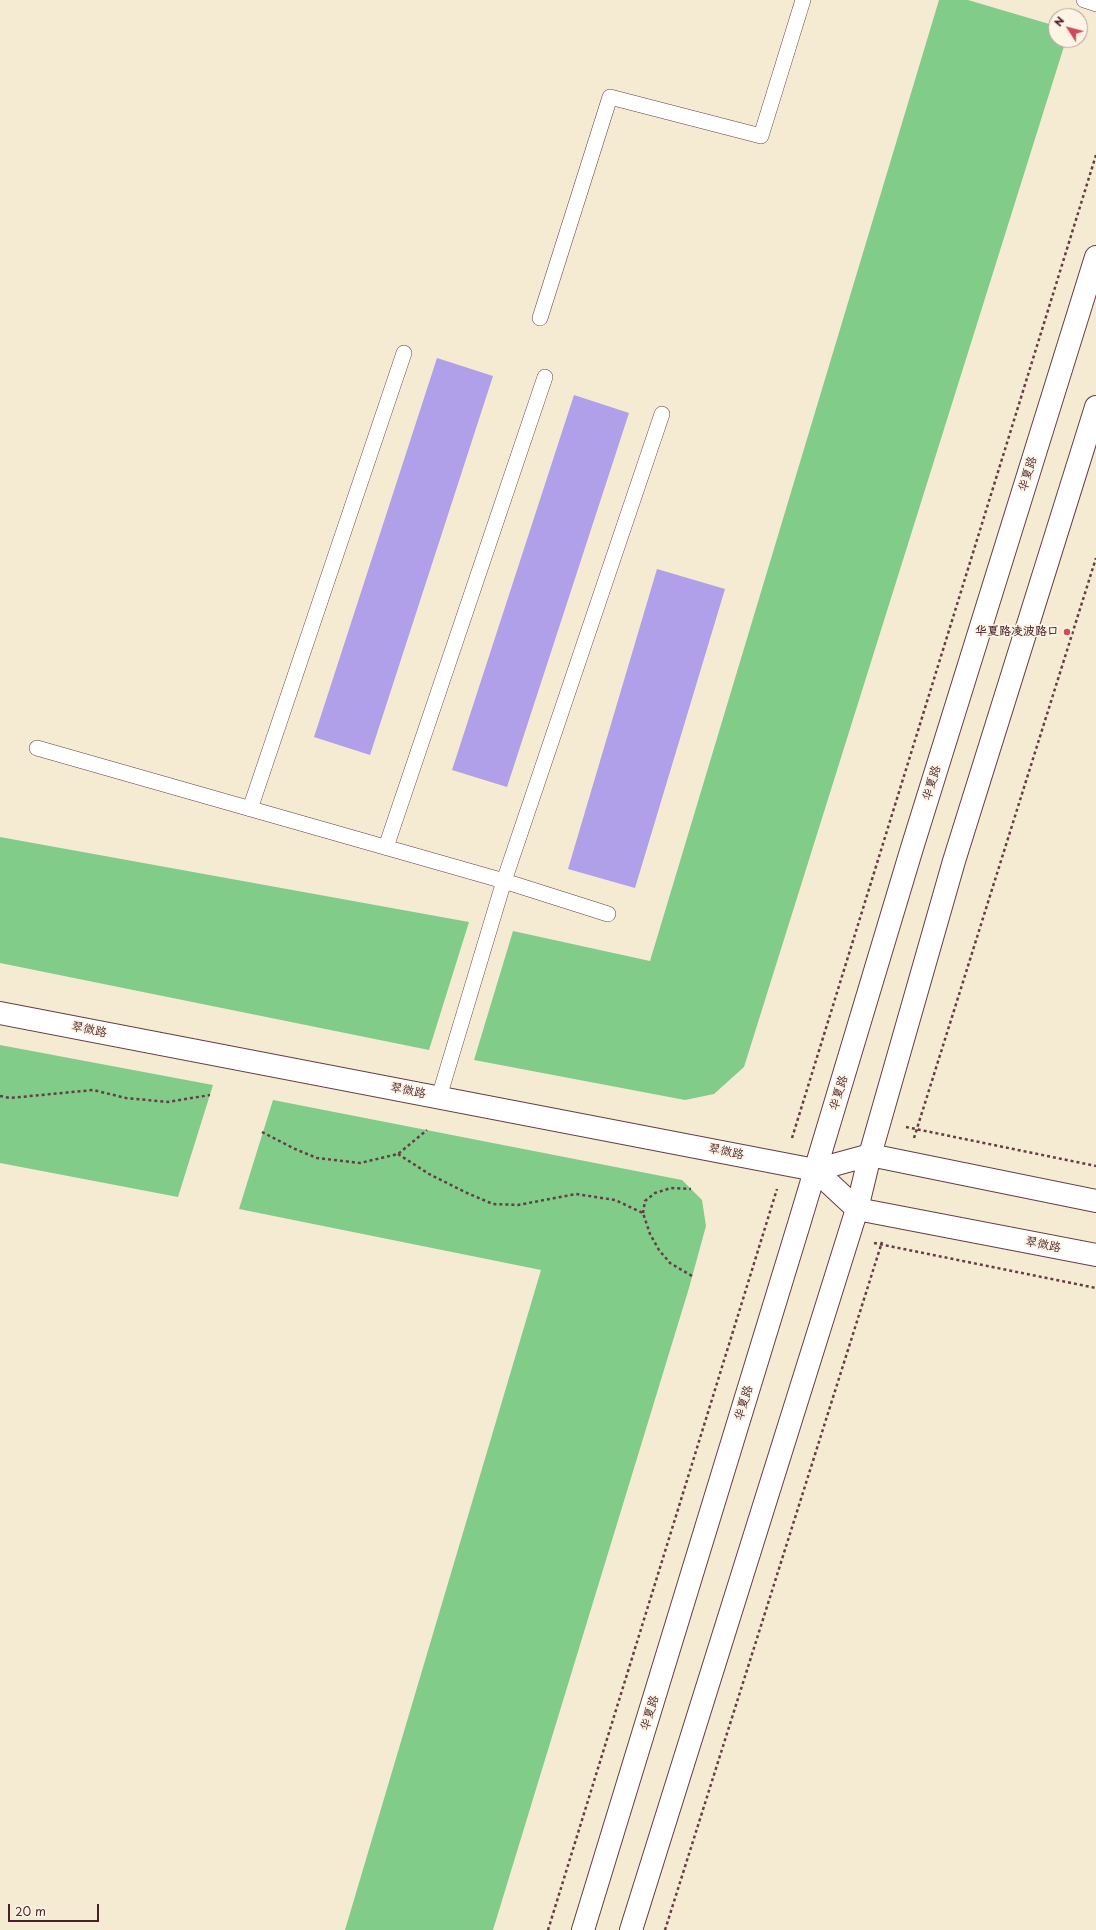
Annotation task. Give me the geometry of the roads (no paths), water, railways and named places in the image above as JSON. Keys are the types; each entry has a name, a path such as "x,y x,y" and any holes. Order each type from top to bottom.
{"street":[{"name":"华夏路","path":"583,1930 799,1224 912,848 1096,257"},
{"path":"631,1930 857,1209 870,1155 954,862 1096,408"},
{"name":"翠微路","path":"0,1013 815,1170 870,1155 1096,1201"},
{"name":"翠微路","path":"815,1170 857,1209 1096,1255"}],"lane":[{"path":"540,318 610,97 760,136 803,0"},
{"path":"1084,0 1096,4"},
{"path":"250,809 404,352"},
{"path":"386,847 545,377"},
{"path":"439,1097 504,881 662,414"},
{"path":"37,748 504,881 608,914"}],"place":[{"name":"华夏路凌波路口","path":"1067,632"}]}
